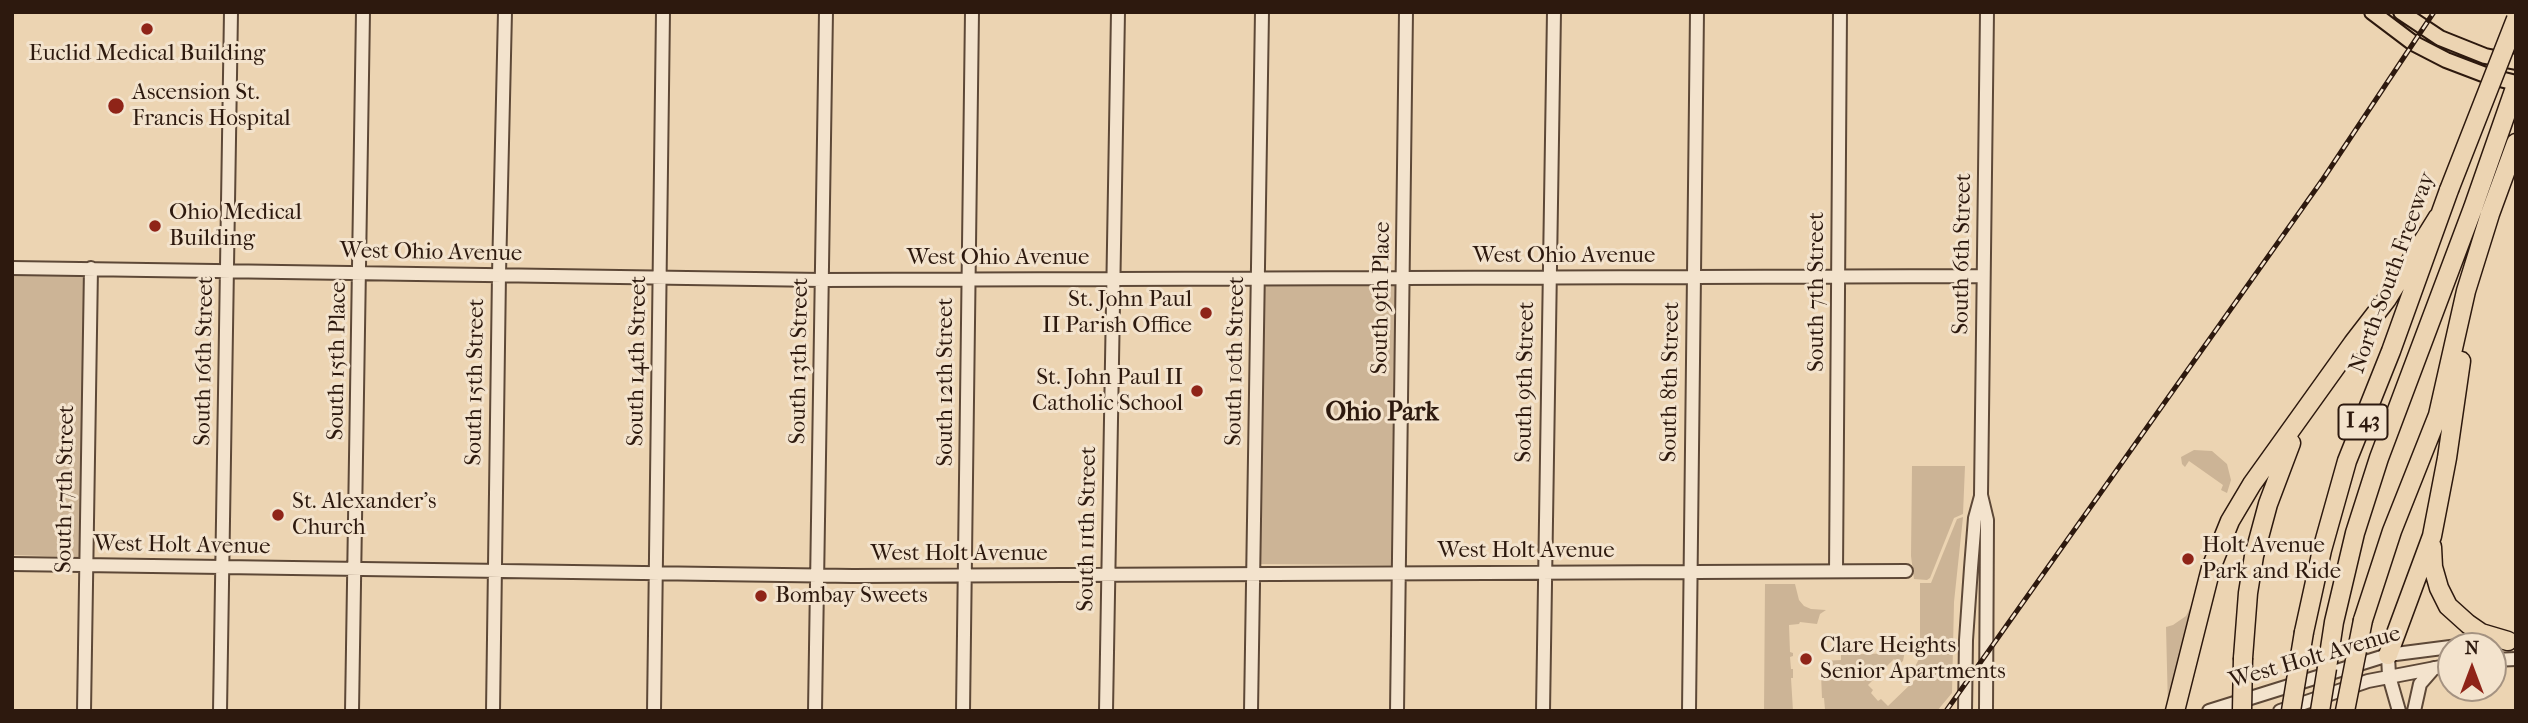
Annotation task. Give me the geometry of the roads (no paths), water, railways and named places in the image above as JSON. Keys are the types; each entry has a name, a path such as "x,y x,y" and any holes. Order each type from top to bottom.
{"highway":[{"name":"North-South Freeway","path":"2291,711 2304,632 2322,550 2347,461 2391,351 2438,217 2516,19"},
{"name":"I 43","path":"2320,711 2334,622 2355,533 2379,458 2482,211 2516,84"},
{"path":"2345,711 2362,620 2392,531 2438,415 2482,211 2516,143"},
{"path":"2175,711 2211,568 2225,532 2252,484 2386,299 2438,217"},
{"path":"2388,655 2432,536 2459,379 2466,291"},
{"path":"2242,711 2248,593 2262,526 2281,466 2305,411"},
{"path":"2432,536 2433,567 2439,589 2448,606 2481,633 2512,641"}],"main road":[{"path":"2372,12 2413,43 2446,60 2516,84"},
{"path":"2401,12 2440,38 2485,56 2516,62"}],"street":[{"name":"South 16th Street","path":"220,711 231,12"},
{"name":"South 15th Place","path":"352,711 363,12"},
{"name":"South 15th Street","path":"493,711 505,12"},
{"name":"South 14th Street","path":"654,711 663,12"},
{"name":"South 13th Street","path":"816,711 826,12"},
{"name":"South 12th Street","path":"963,711 972,12"},
{"name":"South 11th Street","path":"1106,711 1118,12"},
{"name":"South 10th Street","path":"1251,711 1262,12"},
{"name":"South 9th Place","path":"1397,711 1406,12"},
{"name":"South 9th Street","path":"1544,711 1554,12"},
{"name":"South 8th Street","path":"1689,711 1697,12"},
{"name":"South 7th Street","path":"1836,572 1840,12"},
{"name":"South 6th Street","path":"1986,711 1987,520 1981,495 1987,12"},
{"name":"West Ohio Avenue","path":"12,268 822,279 1983,276"},
{"name":"South 17th Street","path":"84,711 90,268"},
{"name":"South 6th Street","path":"1965,711 1970,568 1975,518 1981,495"},
{"name":"West Holt Avenue","path":"12,564 817,575 1906,570"},
{"name":"West Holt Avenue","path":"2209,711 2388,655 2512,641"},
{"path":"2388,655 2389,676 2399,711"},
{"name":"West Holt Avenue","path":"2280,711 2389,676 2437,667"},
{"path":"2414,711 2420,684 2434,668"}],"railway":[{"path":"1946,711 2323,179 2434,12"}],"place":[{"name":"Euclid Medical Building","path":"147,29"},
{"name":"Ascension St. Francis Hospital","path":"116,106"},
{"name":"Ohio Medical Building","path":"155,226"},
{"name":"St. John Paul II Parish Office","path":"1206,313"},
{"name":"St. John Paul II Catholic School","path":"1197,391"},
{"name":"St. Alexander's Church","path":"278,515"},
{"name":"Holt Avenue Park and Ride","path":"2188,559"},
{"name":"Bombay Sweets","path":"761,596"},
{"name":"Clare Heights Senior Apartments","path":"1806,659"}],"district":[{"name":"Ohio Park","path":"1382,414"}]}
